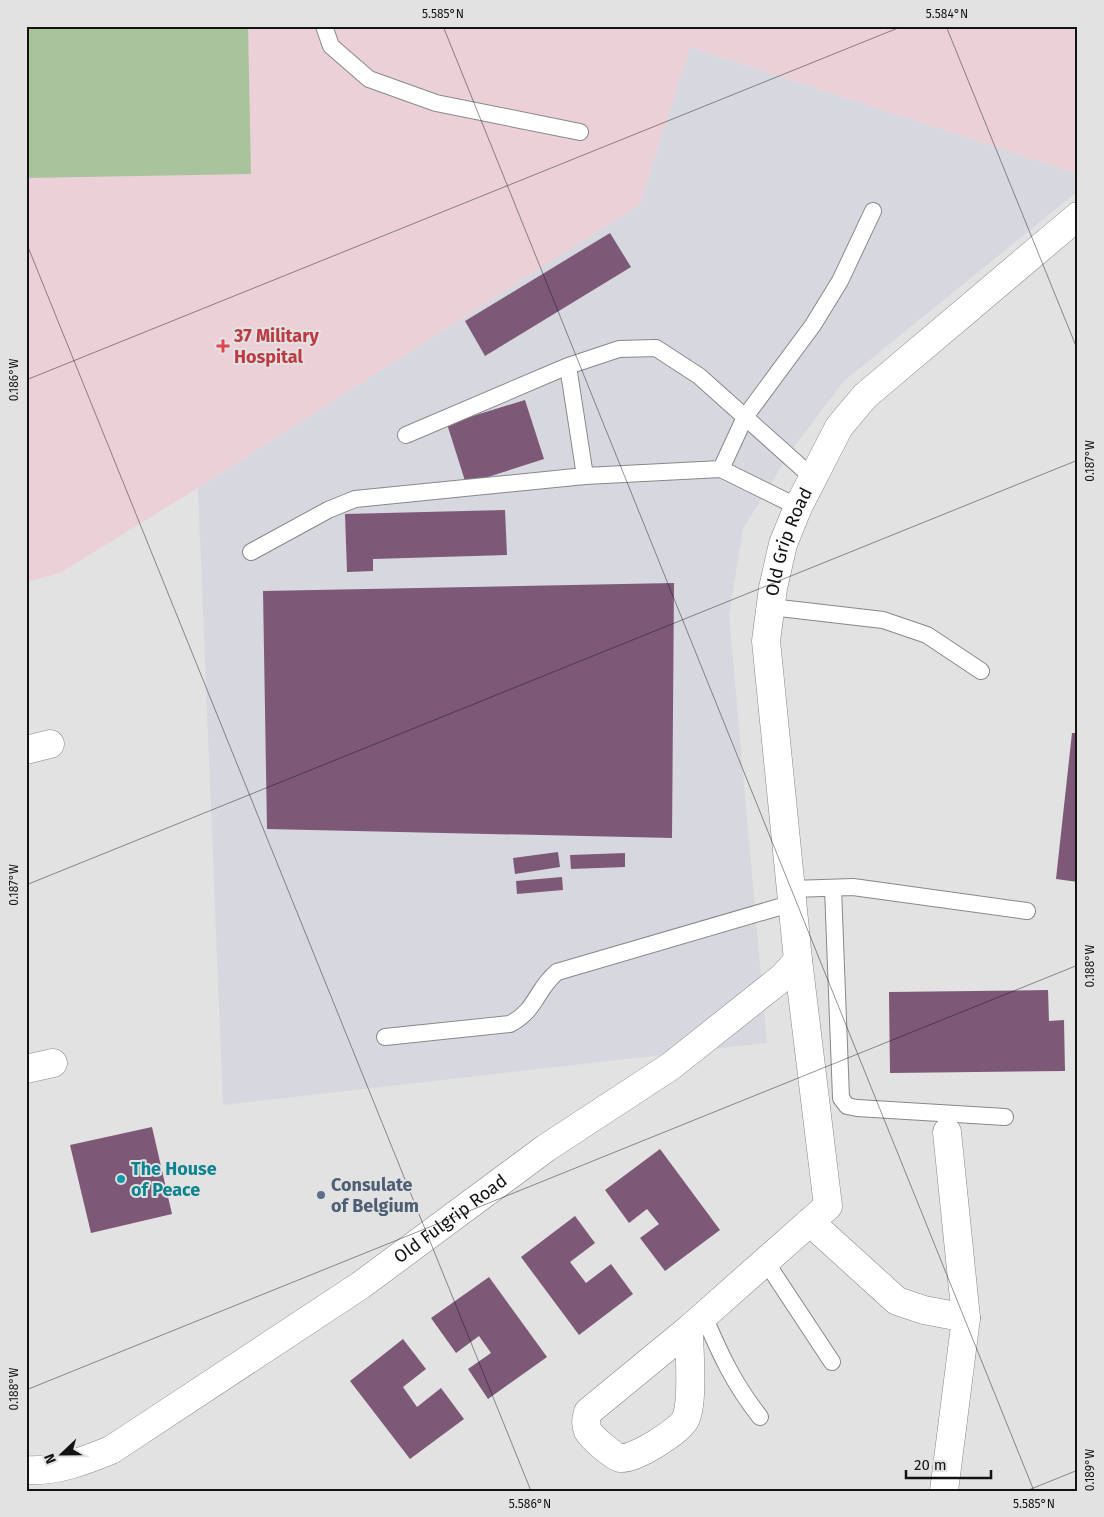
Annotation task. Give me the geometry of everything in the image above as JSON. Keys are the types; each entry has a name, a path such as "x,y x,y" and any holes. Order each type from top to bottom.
{"street":[{"name":"Old Grip Road","path":"810,1222 828,1206 791,969 792,896 766,641 784,544 812,477 839,427 865,396 1078,216"},
{"name":"Old Fulgrip Road","path":"33,1471 80,1463 111,1450 361,1285 546,1148 671,1066 791,969"},
{"path":"26,1069 53,1063"},
{"path":"944,1491 966,1318 947,1132"},
{"path":"696,1322 690,1404 686,1419 677,1430 636,1455 620,1458 610,1452 588,1432 585,1422 588,1412 696,1322 810,1222 897,1301 924,1310 966,1318"}],"lane":[{"path":"324,26 331,46 369,79 436,103 580,132"},
{"path":"721,469 745,417 813,325 840,281 872,211"},
{"path":"406,435 568,366 619,348 656,348 699,376 812,477"},
{"path":"568,366 585,476"},
{"path":"251,552 328,510 355,499 585,476 721,469 798,507"},
{"path":"771,607 882,620 927,635 981,670"},
{"path":"385,1037 510,1024 523,1017 532,1008 548,979 557,972 792,896 833,888 854,887 1027,911"},
{"path":"833,888 841,1098 848,1106 856,1108 1006,1118"},
{"path":"766,1262 832,1362"},
{"path":"696,1322 740,1391 760,1417"}],"shaded area":[{"name":"37 Military Hospital","path":"26,26 1078,26 1078,174 690,47 640,204 198,488 60,573 26,582"},
{"path":"690,47 1078,174 1078,191 844,381 791,451 743,529 729,615 767,1043 223,1105 198,488 640,204"}],"green space":[{"path":"26,26 248,26 251,174 26,178"}],"building":[{"path":"610,233 631,267 485,356 465,321"},
{"path":"525,400 544,459 466,484 447,424"},
{"path":"505,510 507,555 373,559 373,571 347,572 345,514"},
{"path":"674,583 672,838 267,829 263,591"},
{"path":"1072,733 1078,733 1078,882 1056,879"},
{"path":"558,852 560,867 515,874 513,858"},
{"path":"625,853 625,867 571,869 570,855"},
{"path":"562,877 563,890 517,894 516,881"},
{"path":"1048,990 1049,1021 1064,1020 1065,1071 890,1073 889,992"},
{"name":"The House of Peace","path":"152,1127 172,1214 91,1233 70,1145"},
{"path":"660,1149 720,1230 665,1271 640,1238 659,1224 647,1209 629,1223 605,1190"},
{"path":"575,1216 595,1243 570,1262 586,1283 611,1264 633,1294 579,1335 521,1257"},
{"path":"489,1277 547,1357 488,1399 468,1369 491,1353 479,1336 456,1353 431,1318"},
{"path":"403,1339 426,1369 403,1387 417,1407 441,1388 464,1419 410,1459 350,1381"}],"place":[{"name":"37 Military Hospital","path":"223,346"},
{"name":"The House of Peace","path":"121,1179"},
{"name":"Consulate of Belgium","path":"321,1195"}]}
